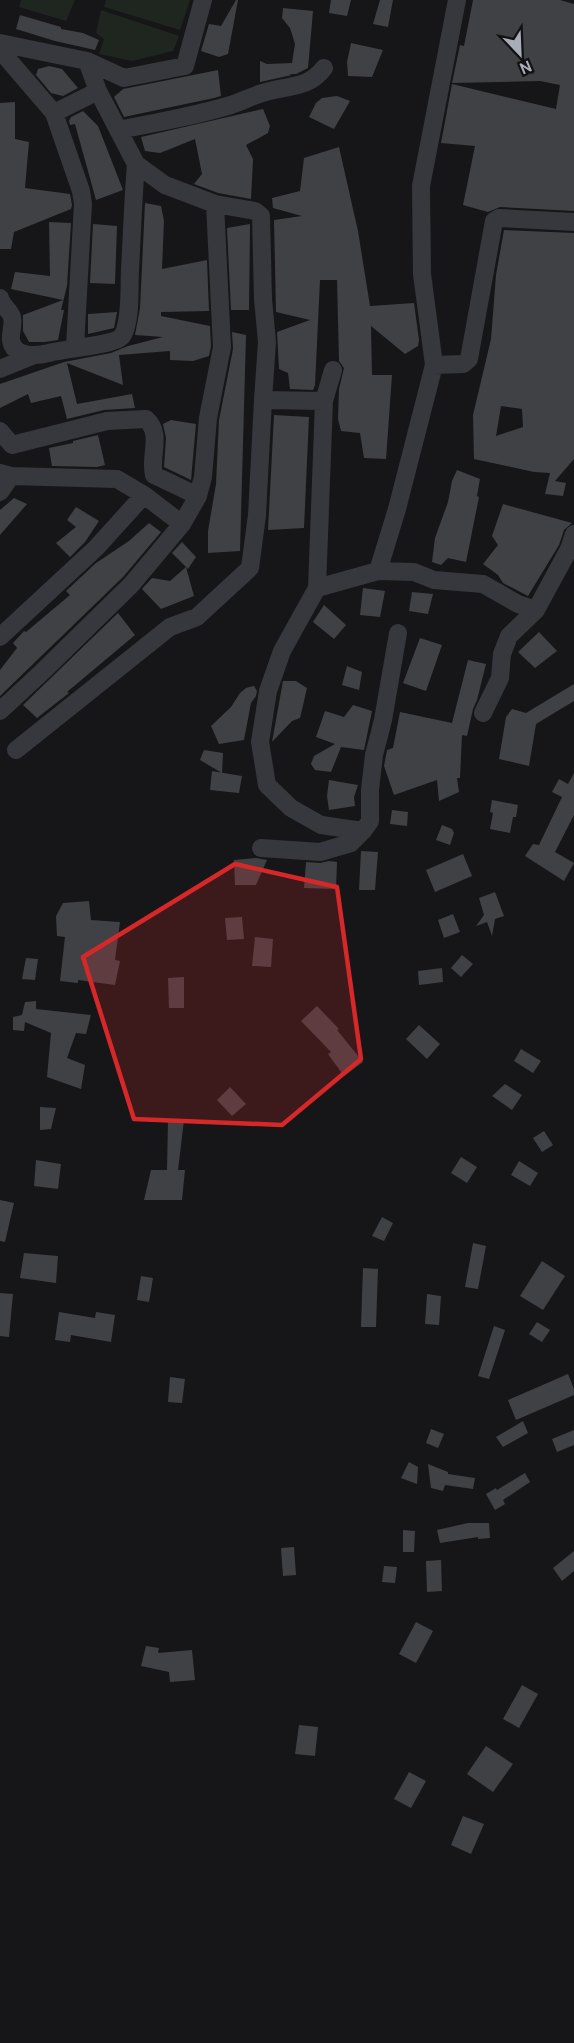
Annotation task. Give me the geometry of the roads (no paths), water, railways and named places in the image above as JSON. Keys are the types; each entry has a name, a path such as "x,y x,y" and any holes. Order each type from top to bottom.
{"street":[{"path":"0,43 87,61 124,78 185,66 203,0"},
{"path":"378,571 397,509 434,365 422,274 421,186 457,0"},
{"path":"0,50 54,112 77,178 83,204 75,347"},
{"path":"16,750 170,627 197,617 249,568 257,515 267,342 263,300 261,216 255,211 215,204 165,185 136,164 98,92 87,61"},
{"path":"118,130 177,119 232,104 267,91 294,87 312,81 324,68"},
{"path":"54,112 98,92"},
{"path":"0,369 32,356 115,341 121,337 125,330 136,164"},
{"path":"0,711 131,585 182,524 198,496 203,477 208,418 222,347 215,204"},
{"path":"434,365 463,364 469,359 494,221 499,218 574,222"},
{"path":"0,298 11,314 11,341 14,348 23,354 32,356"},
{"path":"333,370 324,401 317,588 282,651 268,691 260,742 267,785 291,808 321,825 363,831"},
{"path":"263,400 324,401"},
{"path":"0,431 12,445 108,421 146,419 152,425 155,433 153,471 156,478 198,496"},
{"path":"0,492 6,475 117,479 144,495 182,524"},
{"path":"0,637 96,548 144,495"},
{"path":"483,713 500,678 502,654 509,636 536,610 569,549 574,534"},
{"path":"317,588 378,571 414,572 434,580 483,584 518,604 536,610"},
{"path":"261,848 320,852 351,843 363,831 370,820 370,790 374,755 383,720 398,633"}]}
